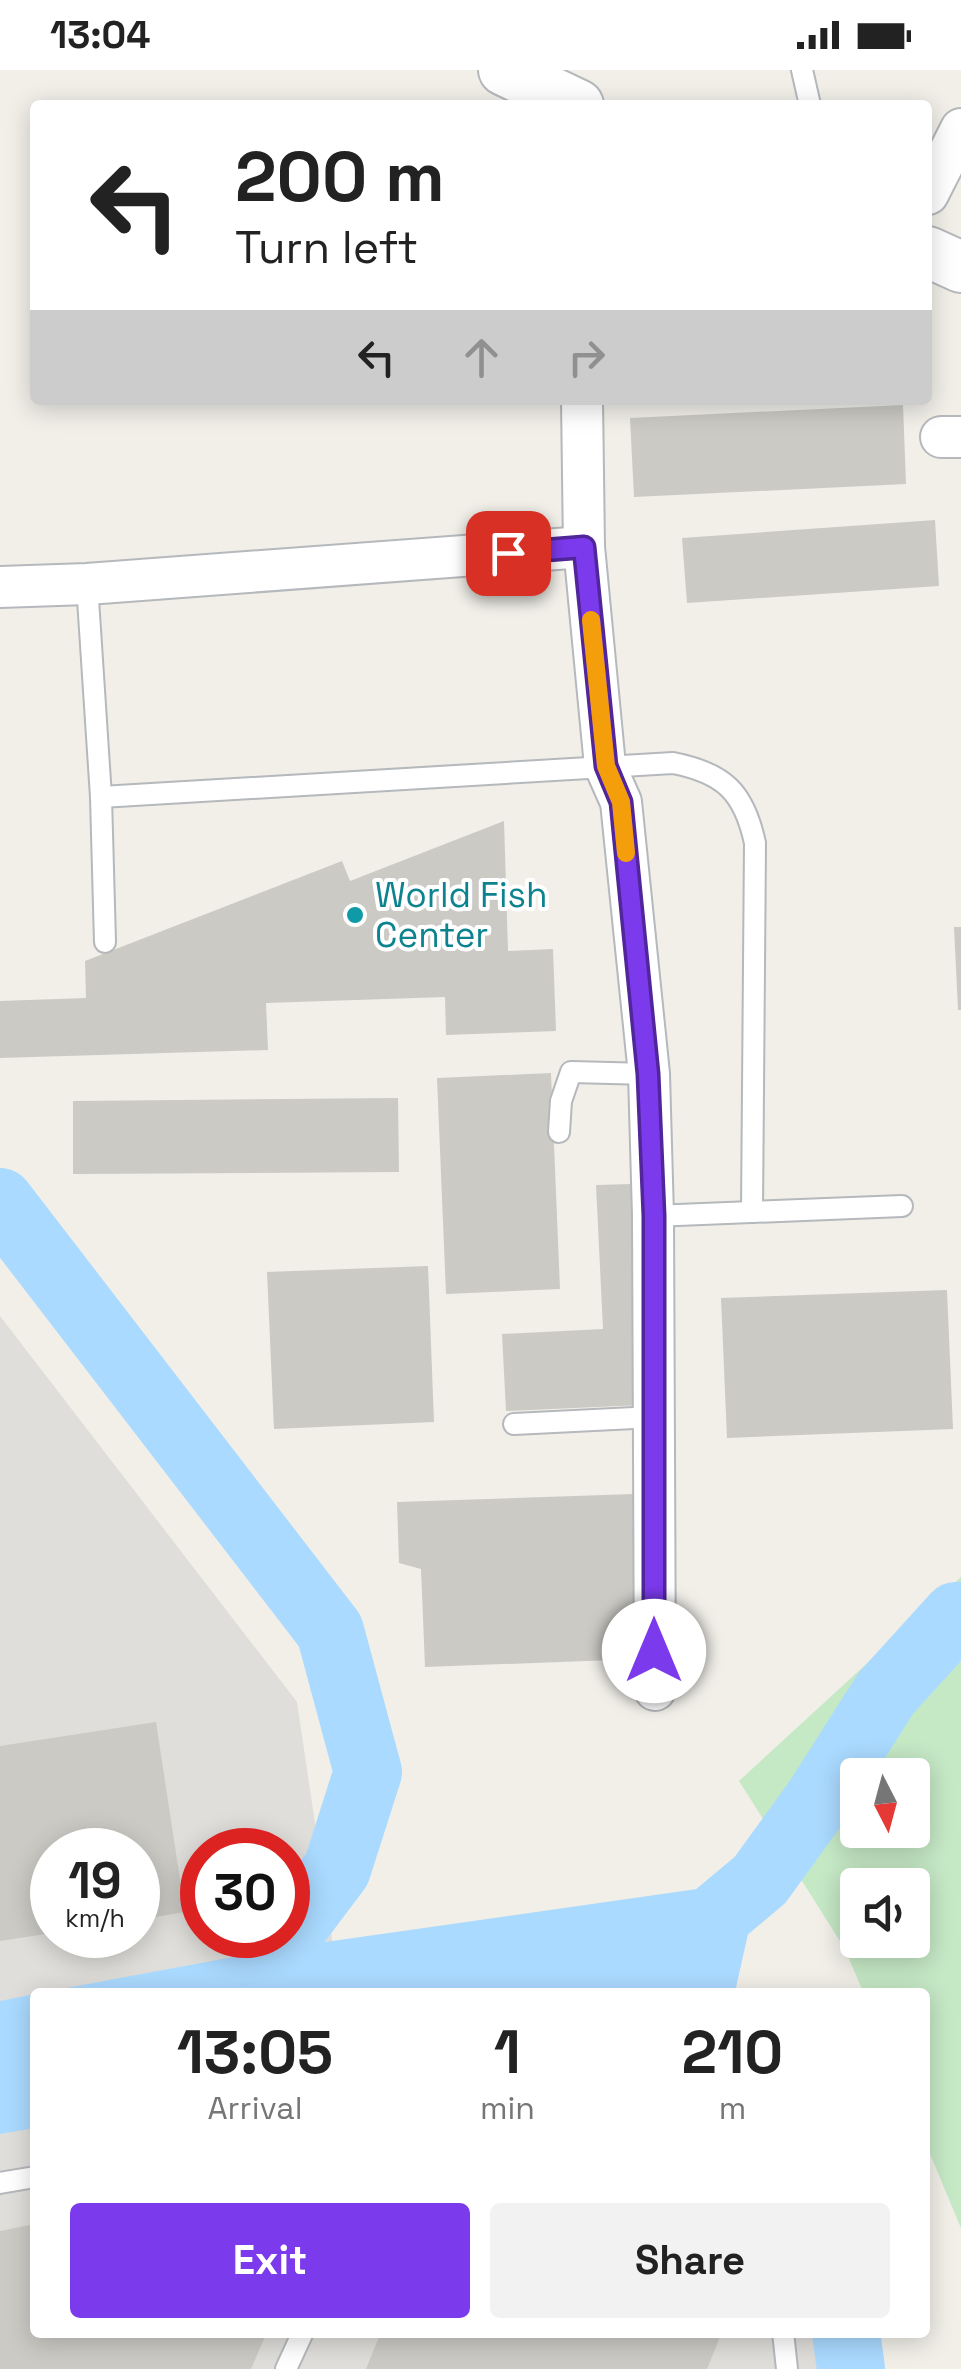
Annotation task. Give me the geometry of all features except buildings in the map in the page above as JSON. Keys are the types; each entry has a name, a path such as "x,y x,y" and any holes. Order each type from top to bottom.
{"street":[{"path":"504,70 567,100"},
{"path":"932,186 961,129"},
{"path":"932,254 961,267"},
{"path":"582,405 584,547 606,766 621,802 648,1074 654,1216 655,1690"},
{"path":"0,586 87,584 584,547"}],"lane":[{"path":"802,70 809,100"},
{"path":"87,584 101,797 105,942"},
{"path":"101,797 606,766 672,763 704,769 730,786 748,812 756,843 752,1212"},
{"path":"559,1132 560,1101 571,1072 648,1074"},
{"path":"654,1216 902,1206"},
{"path":"514,1424 654,1416"},
{"path":"0,2184 30,2178"},
{"path":"286,2369 300,2338"},
{"path":"784,2338 787,2369"}],"shaded area":[{"path":"0,1316 297,1702 339,1988 30,1988 30,2338 820,2338 824,2369 0,2369"}],"green space":[{"path":"961,1577 961,2228 930,2154 930,1988 861,1988 849,1958 930,1958 930,1868 840,1868 840,1941 739,1781"}],"water":[{"path":"760,1880 736,1988 66,1988 228,1958 310,1958 310,1944"},
{"path":"30,1995 30,2129 0,2134 0,2001"}],"waterway":[{"path":"0,1202 330,1631 368,1772 337,1869 310,1905"},
{"path":"687,1941 760,1880 818,1800 886,1693 956,1616 961,1616"},
{"path":"847,2338 851,2369"}],"slow traffic":[{"path":"591,620 606,766 621,802 626,853"}],"place":[{"name":"World Fish Center","path":"355,915"}],"route":[{"path":"508,553 584,547 606,766 621,802 648,1074 654,1216 654,1651"}]}
